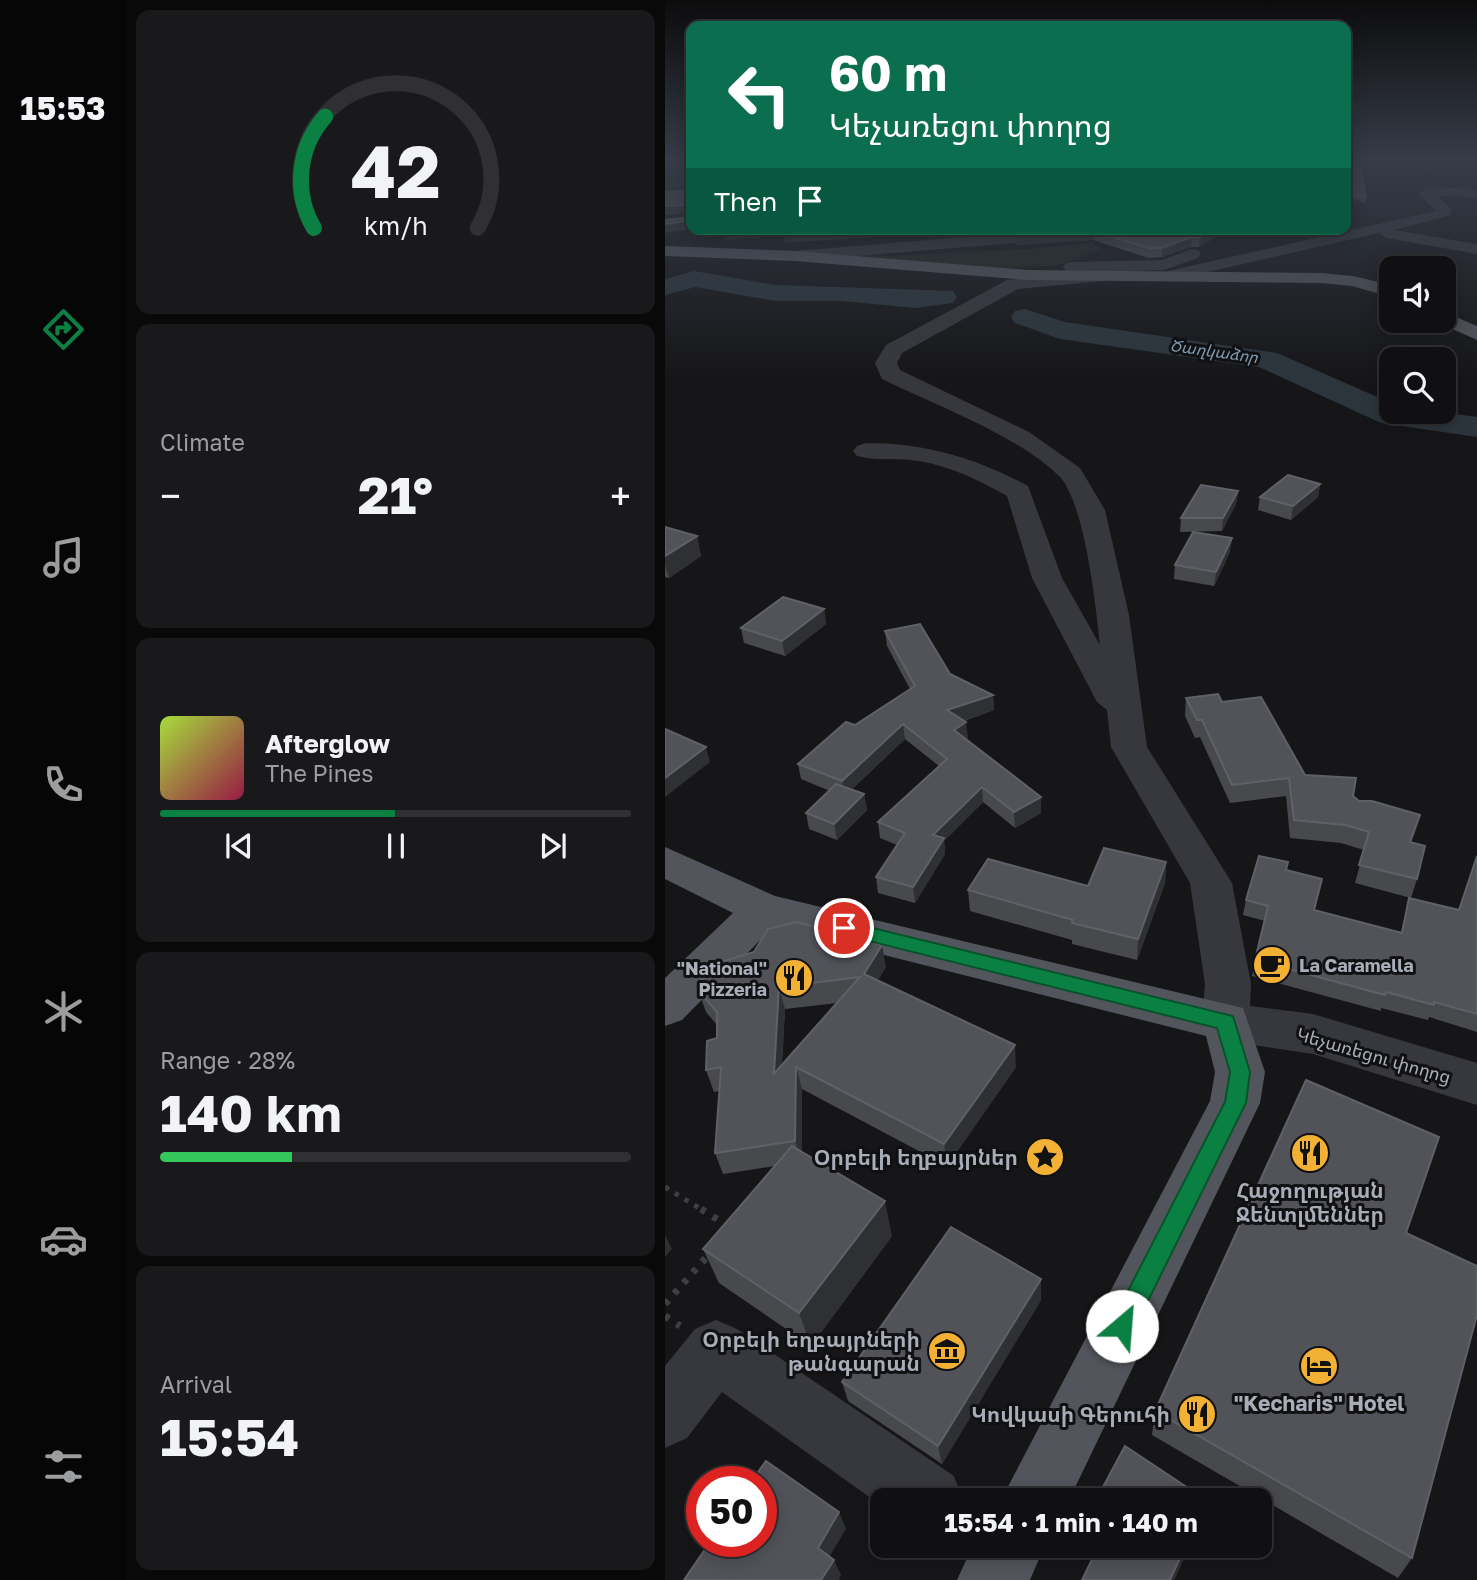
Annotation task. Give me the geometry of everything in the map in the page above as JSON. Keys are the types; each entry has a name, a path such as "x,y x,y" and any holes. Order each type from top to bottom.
{"main road":[{"path":"665,251 796,256 990,280 1028,275 1168,276 1353,281 1379,288"},
{"path":"1456,324 1477,334"},
{"name":"Կեչառեցու փողոց","path":"665,862 764,909 1226,1022"},
{"path":"665,1007 764,909"},
{"path":"1037,1488 1235,1103 1240,1072 1226,1022"}],"street":[{"path":"1381,232 1477,249"},
{"path":"796,256 1050,235"},
{"path":"1168,276 1349,235"},
{"path":"1063,267 1120,268 1164,265 1181,260 1212,241"},
{"path":"1028,275 1063,267 1104,252 1113,245"},
{"path":"1098,277 1027,282 990,280 893,349 886,363 890,374 1020,437 1071,473 1091,510 1113,615 1123,716 1129,747 1211,883 1229,984 1226,1022"},
{"path":"866,451 898,450 945,457 973,466 1019,492 1047,578 1123,716"},
{"name":"Կեչառեցու փողոց","path":"1226,1022 1313,1034 1477,1084"},
{"path":"665,1416 716,1350 913,1488"}],"path":[{"path":"665,1186 732,1228 724,1238"},
{"path":"665,1304 715,1247"}],"shaded area":[{"path":"1092,242 1099,248 1097,251 1056,266 1017,267 1009,271 861,256 862,253 888,256 1031,249"}],"building":[{"path":"1106,235 1204,235 1162,248 1149,248"},
{"path":"1288,475 1320,484 1293,506 1260,497"},
{"path":"1201,485 1238,491 1223,518 1181,518"},
{"path":"665,527 697,536 665,556"},
{"path":"1193,532 1232,538 1216,572 1175,565"},
{"path":"783,597 824,609 782,641 741,628"},
{"path":"920,624 950,674 993,695 947,710 966,722 954,730 1041,797 1014,812 982,787 933,835 944,838 913,887 876,877 905,833 878,822 947,759 903,724 842,781 798,764 846,722 855,725 915,686 885,631"},
{"path":"1218,694 1222,702 1261,697 1305,775 1356,778 1353,796 1359,801 1372,801 1420,815 1410,842 1425,846 1417,879 1359,865 1369,832 1345,825 1294,820 1289,778 1232,785 1202,720 1197,720 1186,698"},
{"path":"665,729 706,747 665,778"},
{"path":"836,784 864,794 834,824 806,813"},
{"path":"1104,848 1166,862 1138,939 1072,923 1073,920 968,890 988,859 1088,886"},
{"path":"1259,856 1288,862 1286,870 1322,879 1314,910 1402,933 1409,898 1459,910 1477,856 1477,1014 1386,992 1385,995 1255,960 1268,906 1246,900"},
{"path":"797,922 882,945 864,974 1015,1045 944,1144 796,1067 795,1141 715,1153 721,1067 706,1070 707,1041 717,1038 717,1012 698,990 700,981 721,962 754,952 768,929","holes":["860,977 774,1074 779,987"]},
{"name":"\"Kecharis\" Hotel","path":"1306,1080 1439,1137 1406,1233 1477,1266 1477,1315 1412,1558 1155,1411"},
{"path":"792,1146 885,1201 799,1313 703,1249"},
{"name":"Օրբելի եղբայրների թանգարան","path":"951,1227 1041,1279 938,1446 842,1382"},
{"path":"1125,1446 1188,1488 1102,1488"},
{"path":"777,1469 839,1512 818,1548 834,1560 821,1580 684,1580 700,1557 777,1557"},
{"path":"1093,1558 1180,1558 1170,1580 1082,1580"}],"waterway":[{"name":"Ծաղկաձոր","path":"665,287 694,279 776,293 842,293 915,300 944,297"},
{"name":"Ծաղկաձոր","path":"1025,317 1060,330 1266,359 1393,416 1477,427"}],"place":[{"name":"La Caramella","path":"1272,965"},
{"name":"\"National\" Pizzeria","path":"794,978"},
{"name":"Հաջողության Ջենտլմեններ","path":"1310,1153"},
{"name":"Օրբելի եղբայրներ","path":"1045,1157"},
{"name":"Օրբելի եղբայրների թանգարան","path":"947,1351"},
{"name":"\"Kecharis\" Hotel","path":"1319,1366"},
{"name":"Կովկասի Գերուհի","path":"1197,1414"}],"route":[{"path":"844,928 1226,1022 1240,1072 1235,1103 1122,1326"}]}
